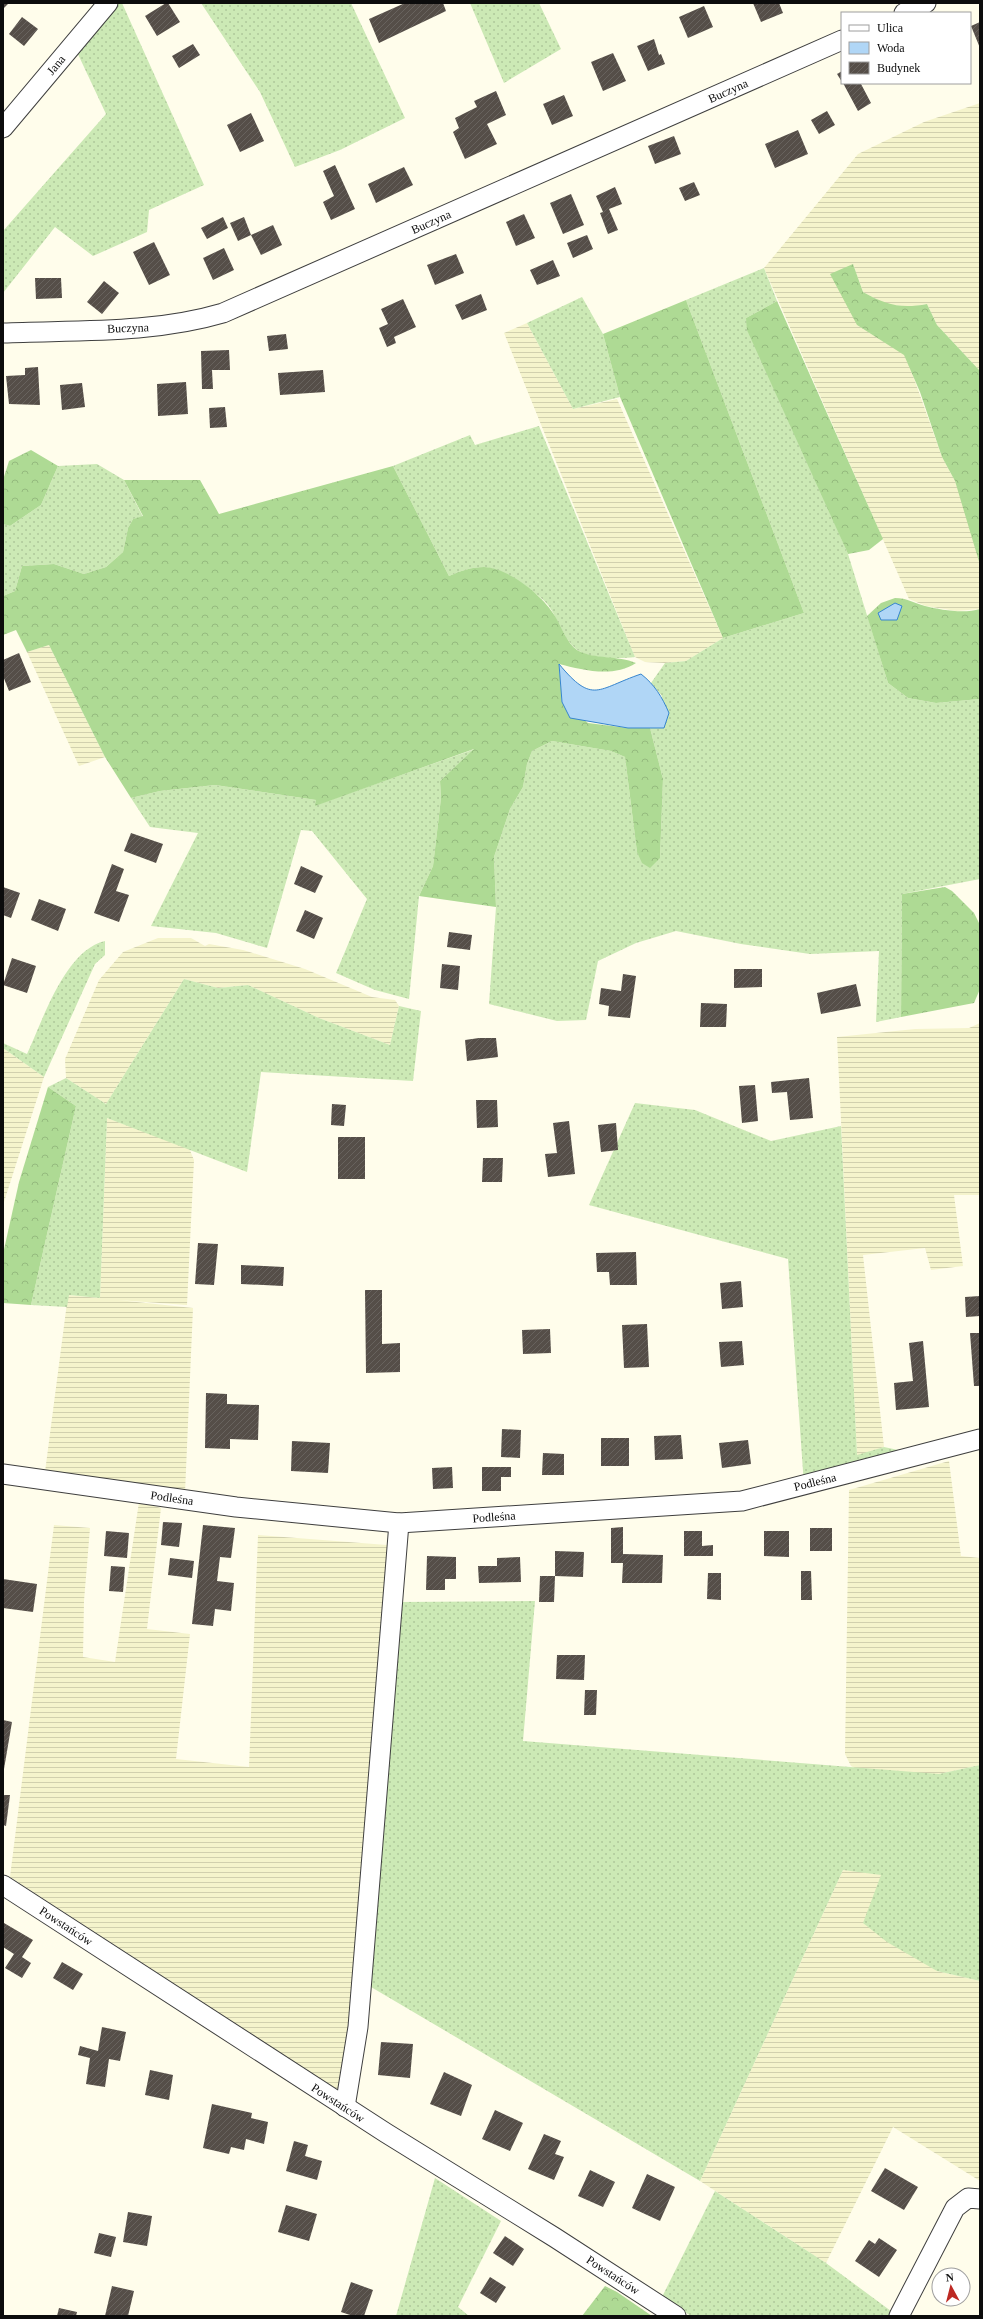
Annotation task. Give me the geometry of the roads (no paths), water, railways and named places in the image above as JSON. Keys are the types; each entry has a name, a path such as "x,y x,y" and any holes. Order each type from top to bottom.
{"street":[{"name":"Jana","path":"3,128 108,3"},
{"path":"906,12 926,3"},
{"name":"Buczyna","path":"3,333 164,327 194,322 223,313 841,40"},
{"name":"Podleśna","path":"3,1474 236,1507 399,1523 742,1501 980,1439"},
{"path":"345,2107 358,2027 399,1523"},
{"name":"Powstańców","path":"3,1885 345,2107 676,2316"},
{"path":"899,2316 955,2208 968,2198 980,2199"}],"water":[{"path":"895,603 902,606 897,620 881,620 878,613"},
{"path":"559,664 570,677 580,685 588,689 596,690 641,674 658,692 669,713 664,728 628,728 570,718 562,702"}]}
